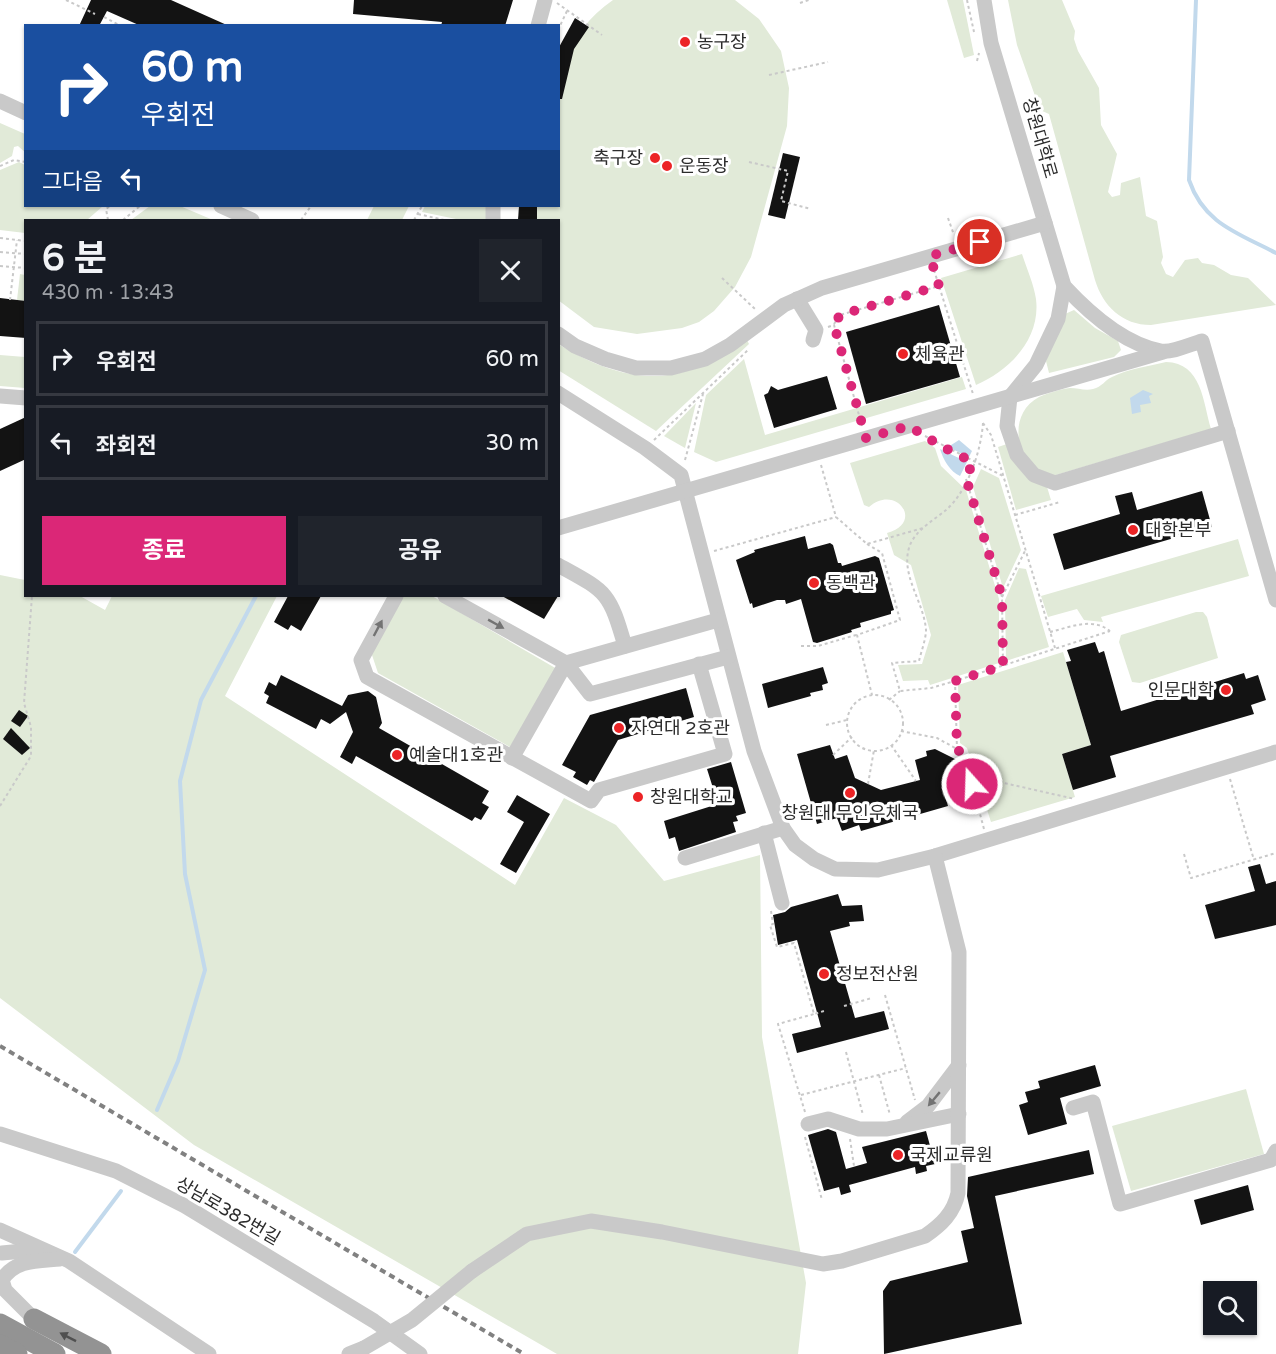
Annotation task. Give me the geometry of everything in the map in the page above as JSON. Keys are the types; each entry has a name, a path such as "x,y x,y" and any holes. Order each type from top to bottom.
{"highway":[{"path":"34,1319 101,1354"},
{"path":"0,1324 55,1354"},
{"path":"0,1345 17,1354"}],"street":[{"path":"539,24 545,0"},
{"name":"창원대학로","path":"984,0 991,43 1064,286"},
{"path":"0,101 24,112"},
{"path":"222,207 250,219"},
{"path":"560,335 575,346 605,359 636,368 671,368 705,359 797,299 822,288 1045,223"},
{"path":"1064,286 1087,311 1116,332 1163,352"},
{"path":"1064,286 1058,319 1036,365 1010,397 1007,426 1017,456 1034,475 1054,483 1228,431"},
{"path":"797,299 814,335"},
{"path":"560,527 683,482 866,438 1202,341 1276,600"},
{"path":"560,394 645,448 683,482 700,555 754,751 783,828 795,845 814,859 835,868 878,870 935,856 1276,752"},
{"path":"0,396 24,398"},
{"path":"560,566 596,586 605,594 613,609 625,646"},
{"path":"395,597 361,660 367,677 591,801 599,790 725,754 699,664"},
{"path":"447,597 566,663 590,694 728,657"},
{"path":"512,758 566,663 718,620"},
{"path":"685,858 783,828"},
{"path":"764,833 782,903"},
{"path":"349,1354 412,1320 472,1271 527,1234 591,1221 662,1232 823,1264 842,1261 924,1236 945,1219 956,1203 959,952 935,856"},
{"path":"898,1127 919,1115 940,1092 958,1065"},
{"path":"1072,1108 1093,1102 1120,1204 1271,1160 1276,1151"},
{"path":"808,1124 828,1119 859,1128 898,1127 958,1114"},
{"name":"상남로382번길","path":"0,1134 116,1171 185,1206 374,1321 420,1354"},
{"path":"0,1230 4,1240 1,1256 22,1251 51,1260"},
{"path":"0,1230 69,1261 209,1354"},
{"path":"34,1319 4,1290 2,1280 9,1269 21,1264 51,1260 69,1261"},
{"path":"0,1300 34,1319"}],"path":[{"path":"66,0 95,14"},
{"path":"552,0 602,35"},
{"path":"800,3 809,0"},
{"path":"967,0 976,40"},
{"path":"560,26 567,10"},
{"path":"104,17 117,24"},
{"path":"978,46 978,61"},
{"path":"769,75 828,62"},
{"path":"0,166 14,159 24,162"},
{"path":"749,162 788,171 781,201 811,209"},
{"path":"124,219 139,207"},
{"path":"415,219 422,207"},
{"path":"418,214 440,219"},
{"path":"948,218 958,248"},
{"path":"0,238 24,241"},
{"path":"10,300 17,240"},
{"path":"0,252 24,254"},
{"path":"930,256 974,396"},
{"path":"0,266 24,268"},
{"path":"722,278 766,319"},
{"path":"814,335 834,325 840,315 939,286"},
{"path":"834,325 866,438"},
{"path":"645,448 754,344 749,331"},
{"path":"683,482 704,393"},
{"path":"900,691 892,663 919,661 926,630 907,566 910,544 959,493 982,443 983,423 991,435 1055,648"},
{"path":"909,426 941,446 1003,476"},
{"path":"801,646 818,646 900,620 882,553 836,517 820,460"},
{"path":"966,478 1002,597 1003,666"},
{"path":"1015,515 1060,502"},
{"path":"700,555 836,517"},
{"path":"867,543 923,528"},
{"path":"1002,597 1025,550"},
{"path":"0,806 31,756 31,727 24,703 32,597"},
{"path":"889,700 900,691 931,688 1110,631 1103,625 1085,623 1050,632"},
{"path":"857,634 872,695"},
{"path":"955,681 957,748"},
{"path":"872,695 881,695 889,700 897,705 902,713 904,722 898,740 883,751 865,750 856,745 847,729 849,711 855,703 872,695"},
{"path":"826,725 848,720"},
{"path":"901,731 937,738 957,748 968,765 987,840"},
{"path":"833,754 852,737"},
{"path":"891,745 916,781"},
{"path":"868,784 874,750"},
{"path":"968,765 1004,783 1067,795 1093,807"},
{"path":"1226,767 1254,860"},
{"path":"1184,854 1191,878 1276,853"},
{"path":"773,924 770,925 777,947 794,943 814,1014"},
{"path":"885,995 919,1115"},
{"path":"844,1006 872,998"},
{"path":"822,1200 803,1131 808,1124 778,1024 824,1011"},
{"path":"846,1052 854,1081 859,1128 849,1142 854,1166"},
{"path":"800,1095 906,1068"},
{"path":"879,1075 898,1127"}],"green space":[{"name":"운동장","path":"613,0 735,0 759,19 781,51 789,88 787,126 751,257 735,287 714,311 699,322 682,328 637,334 594,327 560,302 560,219 529,219 529,207 560,207 560,88 564,66 574,42 590,20"},
{"path":"947,0 963,0 974,55 964,58"},
{"path":"1008,0 1062,0 1075,31 1074,39 1078,51 1099,88 1101,125 1117,154 1108,192 1112,197 1120,195 1121,183 1140,177 1146,216 1157,221 1163,257 1161,263 1166,274 1173,277 1185,260 1198,258 1202,263 1214,265 1231,275 1248,278 1276,305 1151,325 1131,322 1109,306 1095,280 1049,114 1040,110 1017,45"},
{"path":"0,123 24,134 24,151 18,146 14,147 12,156 0,163"},
{"path":"19,162 24,164 24,207 102,207 88,219 24,219 24,233 0,230 0,170"},
{"path":"149,207 182,207 211,219 132,219"},
{"path":"374,207 408,207 402,219 368,219"},
{"path":"424,207 488,207 488,219 456,219 422,212"},
{"path":"1022,254 1036,299 1033,327 1028,340 1011,362 976,385 941,278"},
{"path":"20,274 24,275 24,301 17,300"},
{"path":"1074,310 1095,328 1118,341 1121,350 1114,357 1049,373 1046,361 1065,314"},
{"path":"746,338 749,344 656,431 560,371 560,345 605,367 638,375 672,374 690,370"},
{"path":"0,355 24,357 24,388 0,386"},
{"path":"744,359 765,435 962,377 966,389 716,462 694,452 706,395"},
{"path":"1166,362 1178,364 1194,377 1203,396 1211,429 1056,475 1044,473 1033,467 1025,457 1018,431 1021,418 1027,406 1039,397 1066,389 1093,389 1118,374"},
{"path":"696,403 685,448 664,436"},
{"path":"925,441 935,448 941,466 966,490 999,599 999,663 930,685 928,680 903,681 898,665 922,664 931,635 911,565 894,555 887,533 898,528 904,521 905,514 897,502 889,500 879,501 869,507 864,505 850,463"},
{"path":"1007,444 1047,487 1051,500 1016,510 998,447"},
{"path":"981,469 999,478 1021,550 1003,588 973,487"},
{"path":"1238,539 1249,576 1101,617 1103,622 1084,620 1077,609 1048,617 1041,596"},
{"path":"1019,568 1026,569 1049,647 1006,661 1005,600"},
{"path":"0,575 24,580 24,597 82,597 105,610 112,597 276,597 225,696 515,885 564,798 616,825 664,881 760,855 762,1037 806,1283 798,1354 557,1354 194,1145 0,998"},
{"path":"400,597 434,597 557,669 510,747 378,673 371,652"},
{"path":"1196,612 1203,612 1207,617 1218,658 1140,683 1132,682 1119,642 1121,635"},
{"path":"1063,652 1091,745 1062,754 1075,797 991,822 967,748 960,743 958,685"},
{"path":"1246,1089 1264,1154 1131,1191 1112,1126"}],"water":[{"path":"1143,390 1153,394 1149,396 1151,403 1140,405 1141,412 1132,414 1130,398"},
{"path":"959,440 972,451 969,457 948,447"},
{"path":"940,449 967,462 960,476 947,465"}],"building":[{"path":"91,0 171,0 225,24 136,24 107,11 100,24 80,24"},
{"path":"354,0 513,0 506,24 442,24 442,22 353,14"},
{"path":"575,18 589,27 574,49 562,99 560,99 560,45"},
{"path":"783,153 800,157 785,219 768,215"},
{"path":"519,207 537,207 537,219 518,219"},
{"path":"0,298 24,301 24,338 0,336"},
{"name":"체육관","path":"939,305 960,377 866,404 846,332"},
{"path":"827,376 837,409 774,428 764,395 768,393 771,386 778,390"},
{"path":"24,418 24,460 0,471 0,429"},
{"name":"대학본부","path":"1202,491 1212,527 1064,570 1053,534 1120,514 1115,496 1132,492 1137,510"},
{"name":"동백관","path":"805,536 808,549 830,543 833,545 838,563 842,566 875,556 879,558 894,610 891,614 860,623 861,627 851,630 852,632 817,643 813,642 801,599 786,604 785,600 777,600 753,608 736,560 755,552 754,550"},
{"path":"287,597 320,597 301,631 291,625 288,630 274,622"},
{"path":"504,597 557,597 544,619"},
{"name":"인문대학","path":"1095,642 1099,653 1104,651 1121,711 1244,673 1246,679 1258,675 1266,700 1251,705 1254,714 1110,756 1116,777 1073,790 1062,754 1091,745 1066,662 1071,661 1067,650"},
{"path":"823,667 828,683 822,685 823,690 810,693 811,696 768,708 762,684"},
{"name":"예술대1호관","path":"281,675 342,706 348,695 368,691 376,697 382,723 379,728 489,791 482,803 489,807 481,820 475,817 472,821 356,756 352,764 340,757 353,732 346,712 330,724 321,719 316,729 266,703 269,696 264,693 269,682 276,686"},
{"name":"자연대 2호관","path":"686,688 694,717 618,740 594,782 590,780 587,785 573,777 576,772 562,765 590,715"},
{"path":"19,710 28,716 20,727 11,721"},
{"path":"11,728 30,748 22,755 3,739"},
{"path":"830,745 835,759 847,755 855,778 881,790 920,780 915,760 927,756 926,751 935,749 957,760 959,767 955,768 960,784 943,789 948,806 861,831 859,825 842,831 837,818 817,824 797,754"},
{"path":"731,762 746,813 736,816 738,821 733,822 736,832 679,851 675,837 669,839 664,821 718,804 707,769"},
{"path":"517,795 550,814 516,873 500,864 524,822 507,812"},
{"path":"1260,864 1266,884 1276,881 1276,925 1215,939 1205,905 1255,891 1248,867"},
{"name":"정보전산원","path":"838,894 842,906 862,905 864,921 849,922 850,926 830,931 855,1018 884,1011 889,1029 797,1053 792,1034 821,1027 797,940 778,945 773,915 785,912 791,907"},
{"path":"1095,1065 1101,1086 1060,1098 1067,1124 1028,1135 1019,1105 1028,1102 1025,1092 1040,1088 1038,1081"},
{"name":"국제교류원","path":"828,1129 836,1132 846,1169 867,1163 862,1147 926,1131 935,1164 926,1166 927,1171 916,1174 915,1167 849,1185 851,1192 841,1195 839,1187 824,1191 808,1135"},
{"path":"1089,1150 1094,1174 995,1196 1022,1324 884,1354 883,1291 890,1281 968,1262 961,1231 974,1228 967,1196 968,1177"},
{"path":"1248,1185 1254,1210 1201,1225 1194,1200"}],"waterway":[{"path":"1196,0 1189,180 1195,195 1213,217 1236,233 1276,253"},
{"path":"157,1110 178,1061 205,970 185,874 180,781 201,700 255,597"},
{"path":"75,1252 121,1191"}],"railway":[{"path":"0,1046 524,1354"}],"place":[{"name":"농구장","path":"685,42"},
{"name":"축구장","path":"655,158"},
{"name":"운동장","path":"667,166"},
{"name":"체육관","path":"903,354"},
{"name":"대학본부","path":"1133,530"},
{"name":"동백관","path":"814,583"},
{"name":"인문대학","path":"1226,690"},
{"name":"자연대 2호관","path":"619,728"},
{"name":"예술대1호관","path":"397,755"},
{"name":"창원대 무인우체국","path":"850,793"},
{"name":"창원대학교","path":"638,797"},
{"name":"정보전산원","path":"824,974"},
{"name":"국제교류원","path":"898,1155"}],"route":[{"path":"972,784 968,765 957,748 955,681 1003,666 1002,597 966,478 973,462 909,426 866,438 834,325 840,315 939,286 930,256 980,242"}]}
